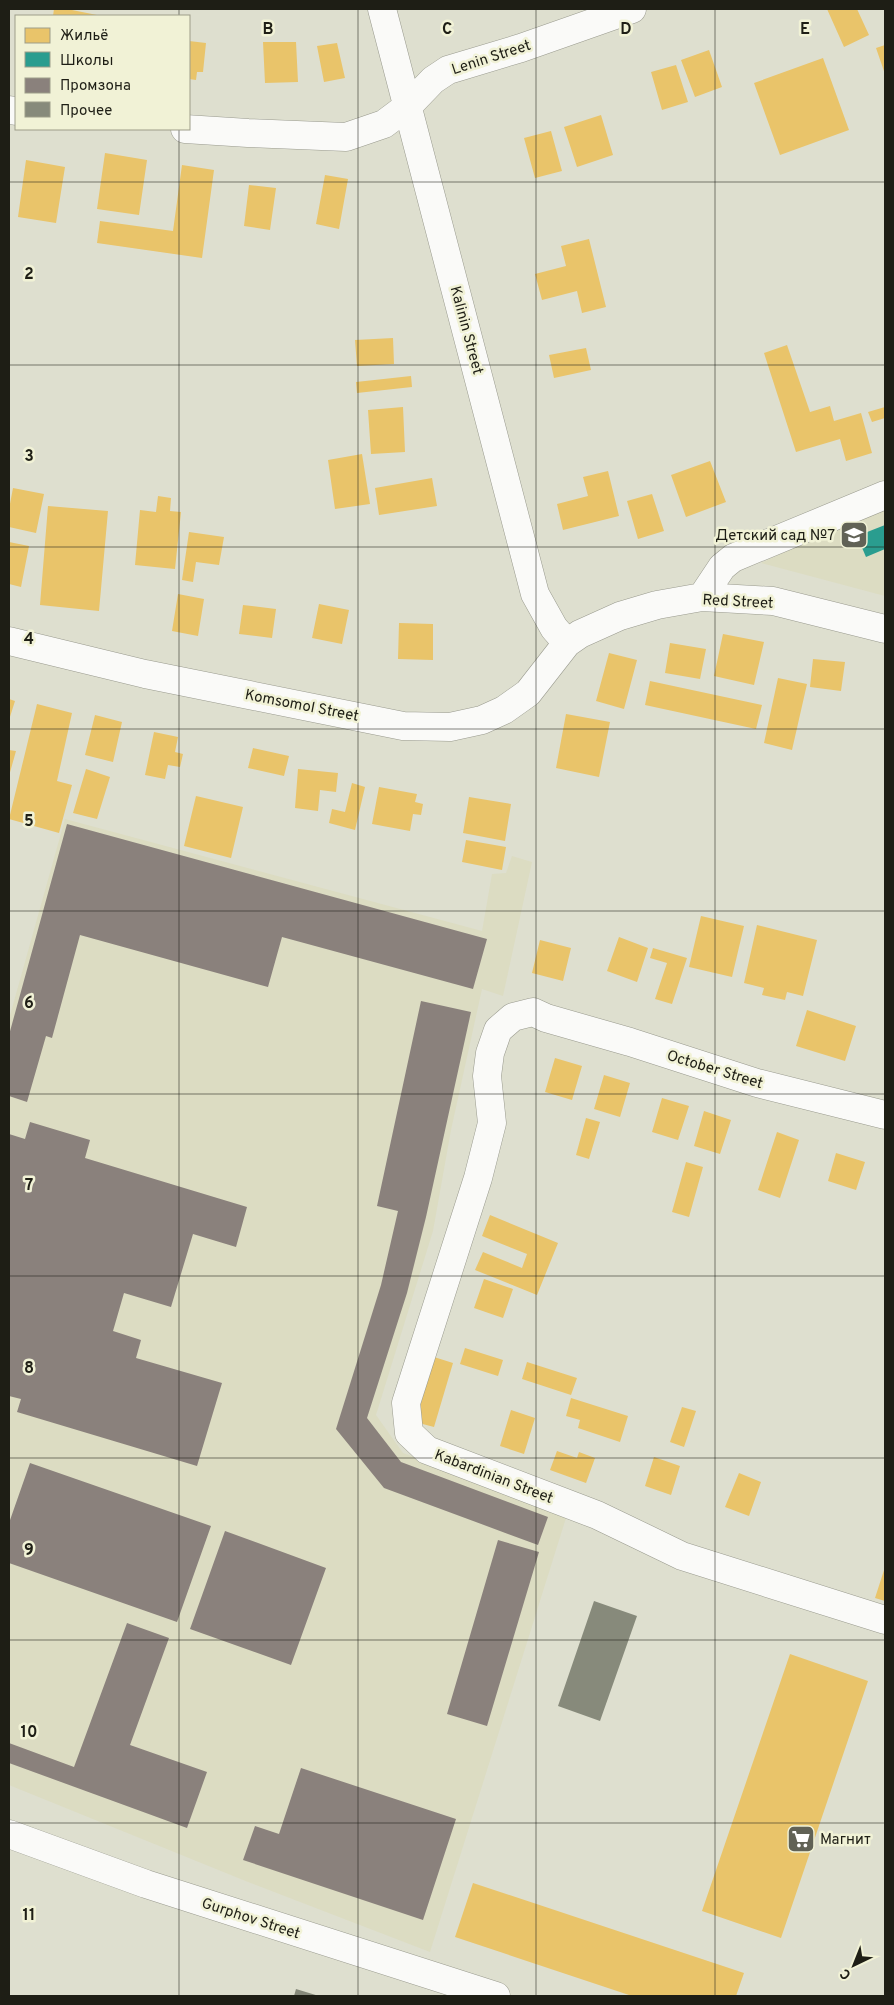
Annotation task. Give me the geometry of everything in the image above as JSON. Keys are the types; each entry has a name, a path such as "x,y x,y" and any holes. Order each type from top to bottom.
{"street":[{"name":"Kalinin Street","path":"382,9 535,594 546,616 567,643"},
{"name":"Lenin Street","path":"190,129 248,134 346,137 384,124 408,106 433,80 448,70 521,48 632,9"},
{"path":"702,597 722,567 733,558 885,495"},
{"name":"Red Street","path":"567,643 594,627 620,616 657,605 702,597 773,601 885,629"},
{"name":"Komsomol Street","path":"9,641 145,674 403,726 450,727 482,720 504,710 528,693 567,643"},
{"name":"Kabardinian Street","path":"546,1018 532,1012 513,1017 498,1030 490,1053 487,1076 492,1123 478,1178 406,1403 409,1432 427,1450 597,1515 682,1556 885,1620"},
{"name":"October Street","path":"546,1018 630,1042 756,1083 885,1115"},
{"name":"Gurphov Street","path":"9,1834 146,1884 496,1996"}],"shaded area":[{"name":"Детский сад №7","path":"885,506 885,596 761,563"},
{"path":"65,819 482,931 492,874 506,873 512,856 532,862 503,996 482,989 451,1130 433,1231 376,1415 403,1453 504,1491 566,1518 430,1952 248,1882 9,1785 9,1019"}],"building: Жильё":[{"path":"54,9 67,9 97,15 53,15"},
{"path":"827,9 857,9 869,35 844,47"},
{"path":"190,41 206,43 203,72 197,72 196,80 190,79"},
{"path":"263,42 296,42 298,82 265,83"},
{"path":"337,43 345,78 324,82 317,46"},
{"path":"885,45 885,74 876,48"},
{"path":"709,50 722,87 695,97 681,60"},
{"path":"823,58 849,130 780,155 754,83"},
{"path":"676,65 688,102 662,110 651,72"},
{"path":"601,115 613,155 577,167 564,127"},
{"path":"551,131 562,171 535,178 524,138"},
{"path":"105,153 147,160 139,215 97,209"},
{"path":"26,160 65,167 56,223 18,217"},
{"path":"182,165 214,170 202,258 97,243 100,221 173,231"},
{"path":"325,175 348,179 339,229 316,224"},
{"path":"249,185 276,188 270,230 244,226"},
{"path":"589,239 606,307 582,313 577,291 542,300 535,274 566,266 561,246"},
{"path":"393,338 394,364 357,366 355,340"},
{"path":"787,345 810,412 830,406 834,421 861,413 872,453 846,461 840,439 796,452 764,353"},
{"path":"586,348 591,370 554,378 549,355"},
{"path":"411,376 412,387 357,393 356,382"},
{"path":"403,407 405,452 371,454 368,410"},
{"path":"885,407 885,418 872,422 868,412"},
{"path":"362,454 370,504 335,509 328,460"},
{"path":"710,461 726,502 686,517 671,475"},
{"path":"608,471 619,516 563,530 557,504 588,496 583,477"},
{"path":"432,478 437,506 379,515 375,488"},
{"path":"13,488 44,494 36,533 9,527 9,509"},
{"path":"652,494 664,531 638,539 627,501"},
{"path":"158,496 171,498 170,511 181,512 175,569 135,565 140,510 156,512"},
{"path":"48,506 108,511 99,611 40,605"},
{"path":"189,532 224,537 219,565 196,562 193,582 182,580"},
{"path":"9,542 29,546 21,587 9,584"},
{"path":"178,594 204,599 198,636 172,631"},
{"path":"319,604 349,610 342,644 312,638"},
{"path":"243,605 276,609 272,638 239,634"},
{"path":"399,623 433,624 433,660 398,659"},
{"path":"723,634 764,642 754,685 714,676"},
{"path":"670,643 706,649 700,679 665,673"},
{"path":"609,653 637,660 624,709 596,701"},
{"path":"813,659 845,662 841,691 810,687"},
{"path":"778,678 807,684 792,750 764,743"},
{"path":"650,681 762,705 756,729 645,705"},
{"path":"9,699 15,701 9,720"},
{"path":"37,704 72,713 57,781 72,785 59,833 9,819"},
{"path":"566,714 610,722 599,777 556,768"},
{"path":"95,715 122,722 113,762 85,755"},
{"path":"154,732 178,737 175,752 183,754 180,767 168,765 165,779 145,775"},
{"path":"253,748 289,756 284,776 248,768"},
{"path":"9,750 16,751 9,776"},
{"path":"86,769 110,777 97,819 73,813"},
{"path":"298,769 338,773 336,792 320,790 318,811 295,808"},
{"path":"352,783 365,787 355,830 329,823 332,809 345,812"},
{"path":"379,787 417,794 415,802 423,804 421,815 413,814 410,831 372,824"},
{"path":"196,796 243,807 231,858 184,846"},
{"path":"469,797 511,804 505,841 463,833"},
{"path":"466,840 506,847 502,870 462,862"},
{"path":"701,916 744,926 732,977 689,967"},
{"path":"757,925 817,940 803,996 787,992 785,1000 762,995 764,988 744,983"},
{"path":"619,937 648,948 637,982 607,971"},
{"path":"540,940 571,948 563,981 532,973"},
{"path":"653,948 687,958 672,1004 655,999 667,963 650,958"},
{"path":"807,1010 856,1026 845,1061 796,1046"},
{"path":"555,1058 582,1066 572,1100 545,1092"},
{"path":"604,1075 630,1083 620,1117 594,1109"},
{"path":"662,1098 689,1106 678,1140 652,1132"},
{"path":"704,1111 731,1120 720,1154 694,1146"},
{"path":"586,1118 600,1122 589,1159 576,1155"},
{"path":"777,1132 799,1140 780,1198 758,1190"},
{"path":"836,1153 865,1162 856,1190 828,1181"},
{"path":"686,1162 703,1167 689,1217 672,1212"},
{"path":"490,1215 558,1243 537,1295 475,1270 483,1252 522,1268 527,1254 482,1236"},
{"path":"484,1279 513,1289 503,1318 474,1308"},
{"path":"465,1348 503,1360 498,1376 460,1364"},
{"path":"434,1357 453,1363 434,1427 415,1422"},
{"path":"527,1362 577,1378 571,1395 522,1379"},
{"path":"571,1398 628,1416 620,1442 578,1428 580,1420 566,1416"},
{"path":"682,1407 696,1411 684,1447 670,1442"},
{"path":"511,1410 535,1418 524,1454 500,1446"},
{"path":"557,1451 577,1458 579,1452 595,1458 586,1483 550,1470"},
{"path":"654,1457 680,1466 671,1495 645,1486"},
{"path":"739,1473 761,1482 749,1516 725,1507"},
{"path":"885,1567 885,1601 875,1598"},
{"path":"790,1654 868,1681 781,1938 702,1911"},
{"path":"473,1883 744,1973 736,1996 632,1996 455,1937"}],"building: Школы":[{"path":"885,525 885,549 866,557 857,536"}],"building: Промзона":[{"path":"67,824 487,939 473,989 282,937 268,987 80,935 52,1038 46,1036 27,1102 9,1096 9,1035"},
{"path":"421,1001 471,1012 426,1217 407,1293 367,1418 401,1462 548,1517 538,1545 384,1488 336,1429 381,1285 398,1211 377,1206"},
{"path":"30,1122 90,1140 85,1158 247,1207 236,1247 193,1234 171,1307 124,1293 113,1331 141,1340 136,1358 222,1383 197,1466 17,1412 21,1399 9,1396 9,1134 25,1139"},
{"path":"30,1463 211,1526 177,1622 9,1563 9,1523"},
{"path":"225,1531 326,1568 291,1665 190,1629"},
{"path":"498,1540 539,1552 487,1726 447,1714"},
{"path":"127,1623 169,1638 130,1745 207,1772 187,1828 9,1763 9,1743 74,1767"},
{"path":"301,1768 456,1819 423,1920 243,1860 255,1826 279,1834"}],"building: Прочее":[{"path":"594,1601 637,1616 600,1721 558,1706"},
{"path":"296,1989 319,1996 294,1996"}],"place":[{"name":"Детский сад №7","path":"854,535"},
{"name":"Магнит","path":"801,1839"}]}
